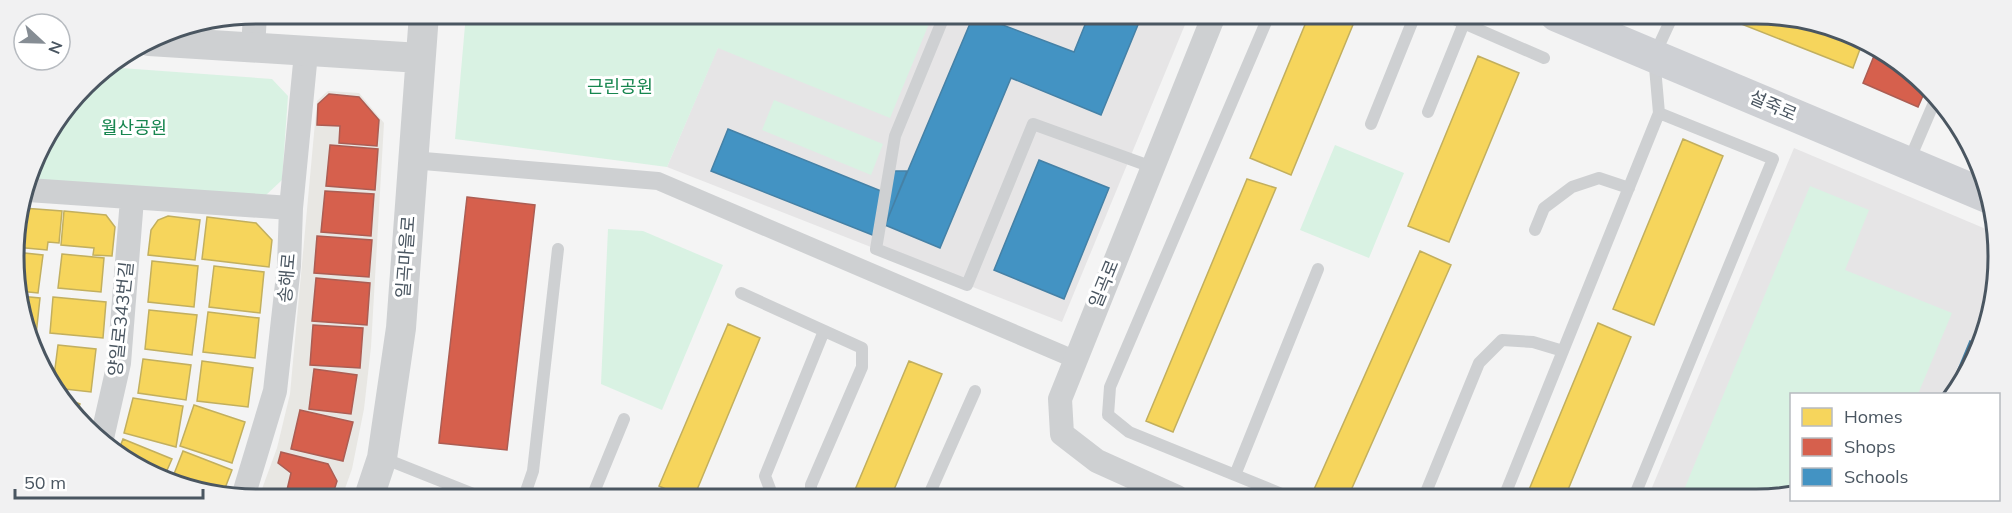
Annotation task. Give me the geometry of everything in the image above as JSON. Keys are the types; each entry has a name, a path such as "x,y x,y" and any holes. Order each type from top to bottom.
{"main road":[{"name":"설죽로","path":"1578,24 1979,193"}],"street":[{"path":"253,49 254,24"},
{"name":"일곡마을로","path":"372,489 382,458 400,328 423,24"},
{"name":"일곡로","path":"1159,489 1097,461 1062,434 1060,399 1074,359 1210,24"},
{"path":"167,42 306,53 420,58"},
{"name":"송해로","path":"245,489 275,390 289,266 291,208 306,53"},
{"path":"412,160 658,181 1074,359"},
{"path":"34,190 132,199 291,208"},
{"name":"양일로343번길","path":"103,431 119,363 132,199"}],"lane":[{"path":"941,24 895,136 876,249 967,285 1033,124 1152,167"},
{"path":"1265,24 1110,387 1108,415 1129,432 1269,489"},
{"path":"1371,124 1411,24"},
{"path":"1428,112 1464,24"},
{"path":"1466,24 1544,58"},
{"path":"1507,489 1659,113 1654,56 1668,24"},
{"path":"1908,163 1933,106"},
{"path":"1637,489 1773,159 1659,113"},
{"path":"895,136 896,170"},
{"path":"1535,230 1544,208 1572,187 1599,178 1629,188"},
{"path":"527,489 534,471 558,249"},
{"path":"1235,475 1318,269"},
{"path":"741,293 862,348 862,366 811,489"},
{"path":"769,489 765,476 824,331"},
{"path":"1427,489 1479,363 1502,340 1533,342 1563,351"},
{"path":"932,489 975,391"},
{"path":"595,489 624,419"},
{"path":"382,458 461,489"}],"shaded area":[{"path":"728,24 1185,24 1062,322 667,167"},
{"path":"328,91 359,93 384,123 371,347 364,409 352,469 345,489 262,489 277,448 290,394 317,101"},
{"path":"1794,148 1986,229 1988,272 1984,302 1976,331 1964,359 1944,393 1790,393 1790,486 1771,489 1651,489"}],"green space":[{"name":"근린공원","path":"465,24 929,24 890,118 718,48 667,167 455,139"},
{"name":"월산공원","path":"120,68 272,79 288,96 282,180 266,195 36,181 63,127 92,92"},
{"path":"774,100 883,144 871,175 762,130"},
{"path":"1335,145 1404,173 1369,258 1300,230"},
{"path":"1810,186 1869,210 1845,270 1952,313 1918,393 1790,393 1790,486 1771,489 1684,489"},
{"path":"608,229 643,231 723,265 662,410 601,384"}],"building: Homes":[{"path":"1305,24 1353,24 1291,175 1250,158"},
{"path":"1742,24 1771,24 1801,28 1830,36 1860,49 1853,68"},
{"path":"1478,56 1519,73 1449,242 1408,226"},
{"path":"1683,139 1723,156 1654,325 1613,309"},
{"path":"1247,179 1276,188 1173,432 1146,421"},
{"path":"29,208 62,211 59,243 48,242 47,250 24,248"},
{"path":"64,211 106,215 115,227 112,256 93,255 94,248 61,245"},
{"path":"168,216 200,220 195,260 148,255 151,230 158,220"},
{"path":"207,217 256,223 272,240 269,267 202,259"},
{"path":"1420,251 1451,265 1352,489 1314,489"},
{"path":"24,253 43,255 38,293 27,292"},
{"path":"62,254 104,258 101,292 58,288"},
{"path":"152,261 198,266 194,307 148,302"},
{"path":"214,266 264,272 260,313 209,307"},
{"path":"27,297 40,298 36,332"},
{"path":"53,297 106,302 103,338 50,333"},
{"path":"149,310 197,315 192,355 145,349"},
{"path":"208,312 259,318 255,358 203,352"},
{"path":"1598,323 1631,337 1568,489 1529,489"},
{"path":"728,324 760,338 697,489 666,489 659,486"},
{"path":"58,345 96,349 91,392 65,389 55,372"},
{"path":"143,359 191,365 186,400 138,393"},
{"path":"202,361 253,368 248,407 197,401"},
{"path":"909,361 942,374 894,489 855,489"},
{"path":"133,398 183,406 176,447 124,433"},
{"path":"194,405 245,422 232,463 180,446"},
{"path":"123,439 172,459 167,471 140,458 121,445"},
{"path":"183,451 232,470 225,487 174,474"}],"building: Shops":[{"path":"1874,56 1897,72 1923,95 1918,107 1863,83"},
{"path":"329,94 359,97 379,120 377,146 339,143 340,126 317,125 318,104"},
{"path":"330,145 378,149 375,190 326,186"},
{"path":"325,191 374,194 371,236 321,232"},
{"path":"467,197 535,205 507,450 439,443"},
{"path":"317,236 372,240 369,277 314,273"},
{"path":"316,278 370,283 367,325 312,321"},
{"path":"313,325 363,328 360,368 310,365"},
{"path":"314,369 357,375 351,414 309,409"},
{"path":"300,410 353,422 343,461 291,449"},
{"path":"281,452 328,464 337,481 334,489 287,489 291,473 278,463"}],"building: Schools":[{"path":"970,24 1000,24 1074,52 1085,24 1138,24 1101,115 1011,78 940,248 885,225"},
{"path":"728,129 881,191 889,171 907,171 880,238 711,171"},
{"path":"1039,160 1109,188 1064,299 994,270"},
{"path":"1970,341 1972,342 1964,359 1956,374"}]}
